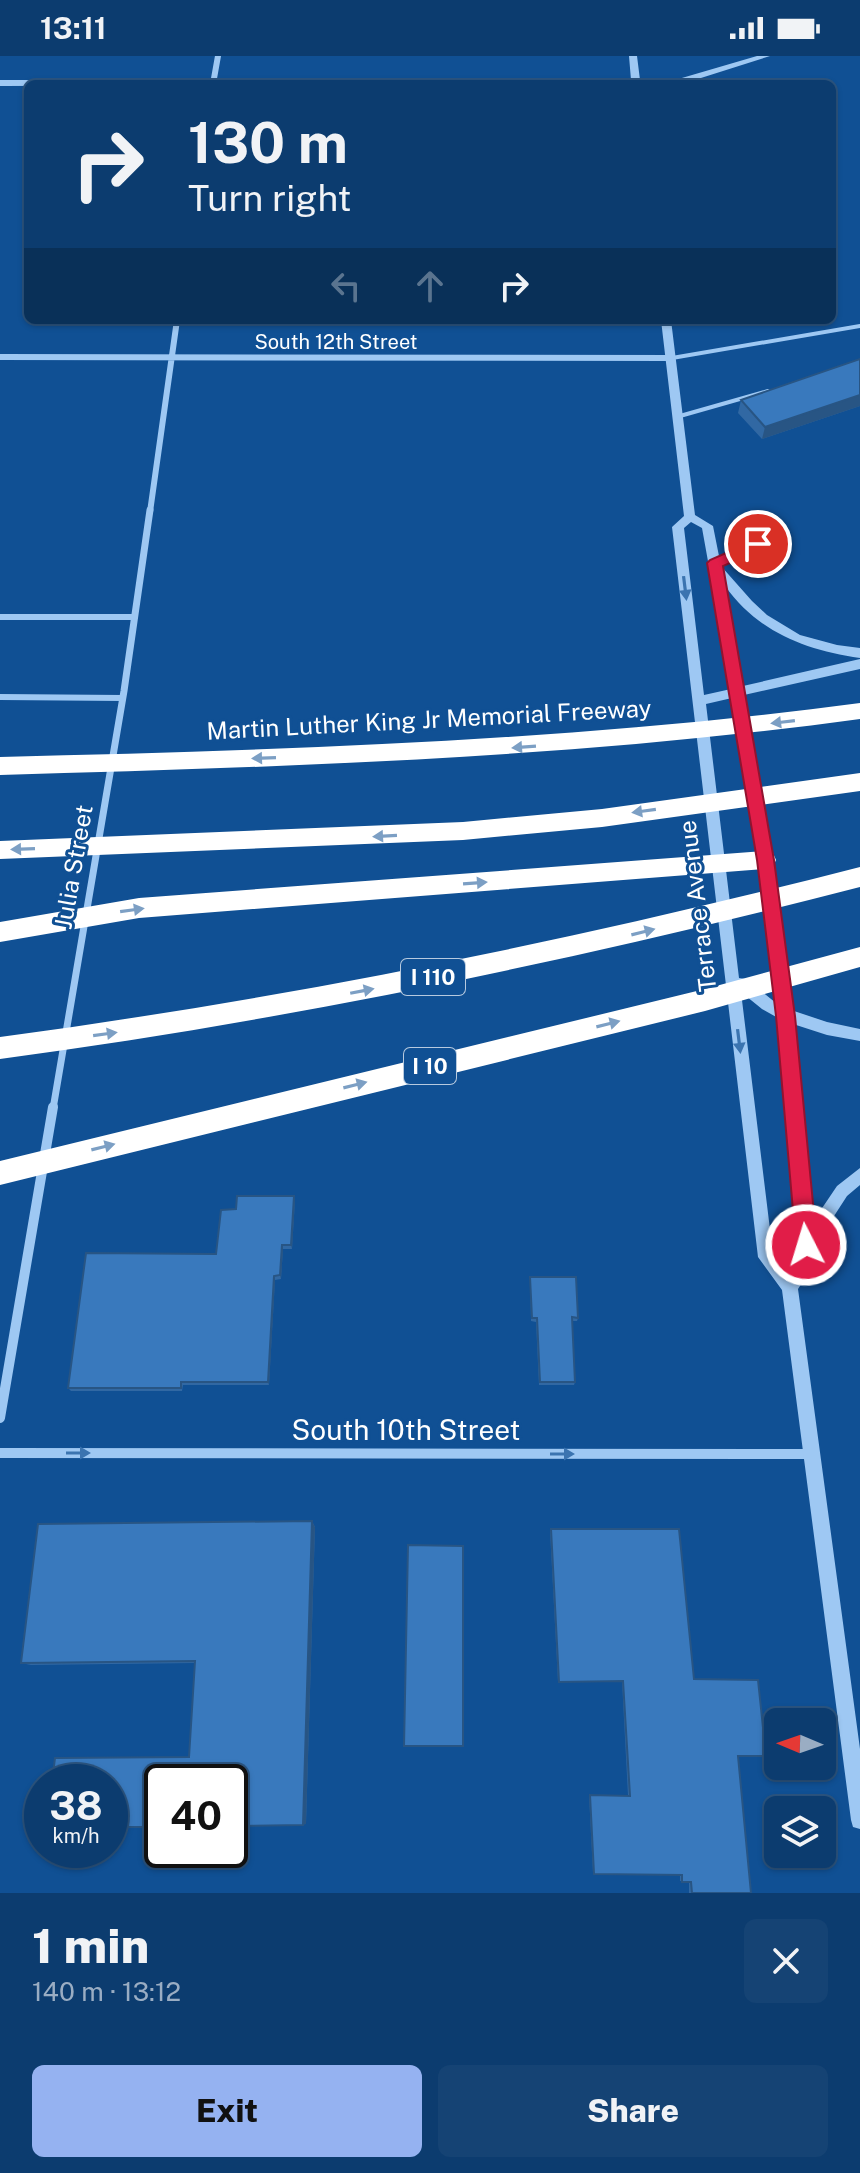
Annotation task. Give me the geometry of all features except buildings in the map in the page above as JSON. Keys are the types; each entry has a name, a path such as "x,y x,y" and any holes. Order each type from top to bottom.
{"highway":[{"name":"Martin Luther King Jr Memorial Freeway","path":"0,766 521,748 658,736 860,711"},
{"path":"0,850 463,831 602,818 860,782"},
{"path":"0,932 139,908 765,860"},
{"name":"I 110","path":"0,1050 335,996 570,950 860,877"},
{"name":"I 10","path":"0,1173 705,1000 860,957"}],"street":[{"path":"215,80 218,56"},
{"path":"633,56 636,80"},
{"path":"686,80 766,56"},
{"path":"0,83 24,83"},
{"name":"Julia Street","path":"0,1418 123,698 176,324"},
{"name":"Terrace Avenue","path":"667,324 690,517 678,527 766,1257 790,1287 860,1820"},
{"name":"South 12th Street","path":"0,357 672,358"},
{"path":"690,517 707,526 715,563 765,860 786,1016 807,1263 790,1287"},
{"path":"715,563 749,608 777,629 803,642 860,653"},
{"path":"700,701 860,664"},
{"path":"730,971 757,1000 786,1016 824,1029 860,1035"},
{"path":"806,1245 842,1191 860,1175"},
{"name":"South 10th Street","path":"0,1453 812,1454"}],"lane":[{"path":"672,358 860,326"},
{"path":"680,416 770,391"},
{"path":"715,563 783,533"},
{"path":"0,617 134,617"},
{"path":"0,697 123,698"}],"route":[{"path":"758,544 715,563 765,860 786,1016 806,1245"}]}
